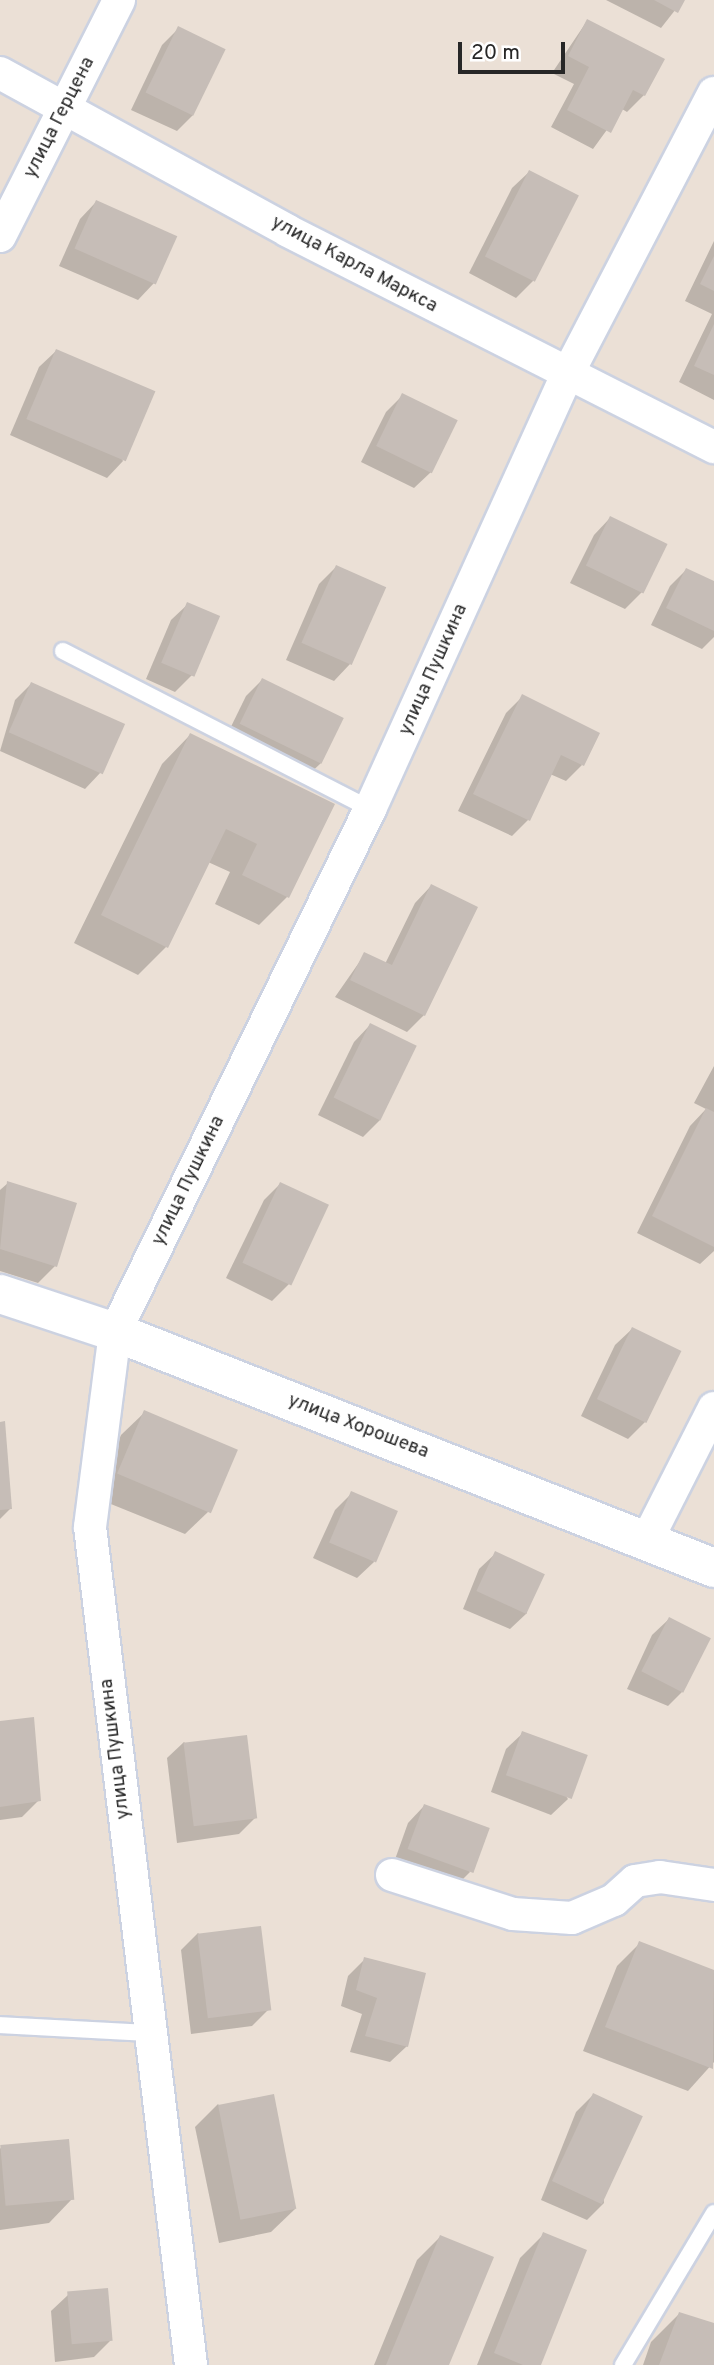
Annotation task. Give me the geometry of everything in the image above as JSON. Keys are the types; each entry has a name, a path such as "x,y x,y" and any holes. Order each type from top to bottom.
{"street":[{"name":"улица Герцена","path":"0,236 119,0"},
{"name":"улица Карла Маркса","path":"0,73 67,107 288,231 714,447"},
{"name":"улица Пушкина","path":"191,2365 90,1527 115,1332 370,809 568,375 714,93"},
{"name":"улица Хорошева","path":"0,1294 115,1332 714,1568"},
{"path":"647,1541 714,1408"},
{"path":"392,1875 513,1914 572,1918 614,1900 635,1881 660,1877 714,1885"}],"lane":[{"path":"63,651 370,809"},
{"path":"0,2025 150,2033"},
{"path":"623,2365 714,2213"}],"building":[{"path":"654,0 685,0 678,13"},
{"path":"587,19 665,59 645,96 633,90 611,133 567,110 589,67 568,56"},
{"path":"178,26 226,49 193,116 146,93"},
{"path":"529,170 579,195 535,282 485,256"},
{"path":"96,200 177,236 156,285 74,248"},
{"path":"714,256 714,291 700,284"},
{"path":"714,324 714,375 694,366"},
{"path":"56,349 155,391 126,461 26,419"},
{"path":"402,393 458,420 432,473 376,446"},
{"path":"610,516 668,544 643,593 586,565"},
{"path":"336,565 386,587 352,665 301,643"},
{"path":"686,568 714,581 714,631 666,608"},
{"path":"187,602 220,616 194,677 161,663"},
{"path":"262,678 344,718 321,764 240,724"},
{"path":"31,682 125,724 103,774 9,732"},
{"path":"522,694 600,733 584,766 561,755 530,821 473,794"},
{"path":"190,733 335,804 289,898 242,875 257,844 226,829 168,948 101,915"},
{"path":"431,884 478,907 425,1016 350,980 364,952 392,965"},
{"path":"370,1023 417,1046 380,1120 334,1098"},
{"path":"706,1108 714,1112 714,1247 652,1216"},
{"path":"7,1181 77,1203 57,1267 0,1249"},
{"path":"280,1182 329,1205 291,1285 242,1263"},
{"path":"632,1327 681,1351 646,1423 597,1399"},
{"path":"144,1410 238,1450 211,1513 117,1474"},
{"path":"5,1421 12,1509 0,1510 0,1422"},
{"path":"351,1491 398,1511 376,1562 329,1543"},
{"path":"495,1551 545,1574 526,1614 476,1591"},
{"path":"669,1617 711,1638 683,1693 641,1671"},
{"path":"34,1717 41,1801 0,1807 0,1721"},
{"path":"522,1731 588,1755 572,1799 506,1775"},
{"path":"247,1735 257,1818 194,1826 183,1743"},
{"path":"424,1804 490,1828 473,1873 408,1849"},
{"path":"261,1926 271,2010 208,2018 197,1934"},
{"path":"639,1941 714,1970 713,2069 605,2027"},
{"path":"364,1957 426,1973 408,2047 365,2036 377,1998 356,1990"},
{"path":"593,2093 643,2116 602,2204 552,2181"},
{"path":"274,2094 296,2209 240,2220 218,2105"},
{"path":"69,2139 74,2200 6,2206 0,2145"},
{"path":"543,2232 587,2250 541,2365 523,2365 494,2353"},
{"path":"440,2235 494,2257 449,2365 386,2365"},
{"path":"108,2288 113,2341 72,2344 67,2292"},
{"path":"679,2312 714,2323 714,2365 659,2365"}]}
